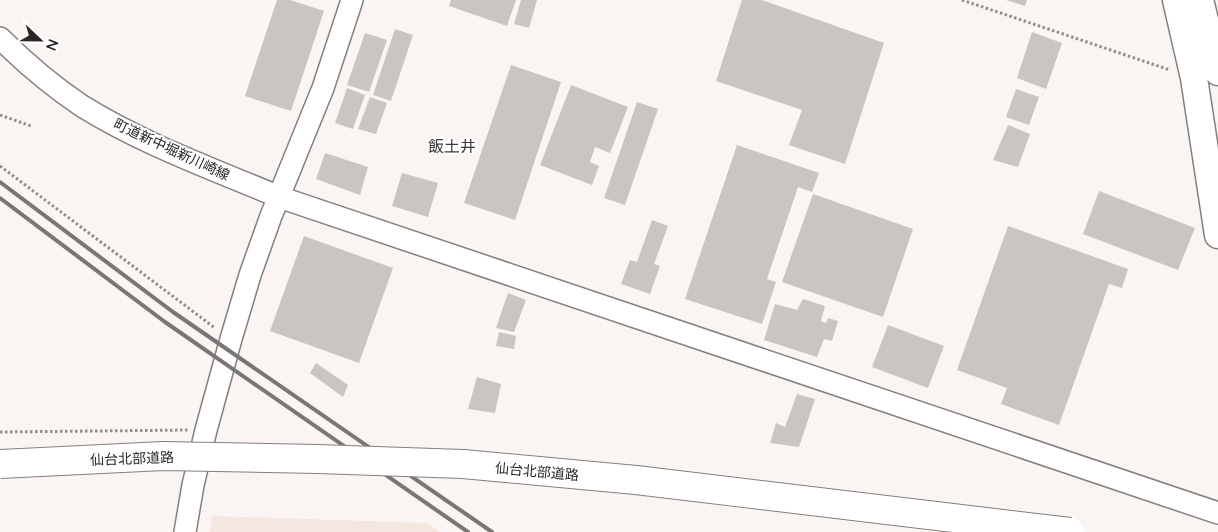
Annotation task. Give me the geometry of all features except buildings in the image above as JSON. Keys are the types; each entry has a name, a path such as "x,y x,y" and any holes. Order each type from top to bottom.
{"highway":[{"name":"仙台北部道路","path":"0,464 163,456 463,464 636,480 1070,532"}],"main road":[{"path":"1176,0 1206,75"},
{"path":"1200,0 1218,235"}],"street":[{"path":"185,532 193,485 206,430 253,266 323,88 352,0"},
{"name":"町道新中堀新川崎線","path":"0,38 26,63 82,106 146,140 279,197 1214,513 1218,512"}],"path":[{"path":"962,0 1206,75"},
{"path":"0,115 31,126"},
{"path":"0,166 231,339"},
{"path":"0,432 206,430"}],"shaded area":[{"path":"212,516 426,523 440,532 210,532"}],"railway":[{"path":"0,182 173,312 492,532"},
{"path":"0,198 165,322 468,532"}],"district":[{"name":"飯土井","path":"452,145"}]}
